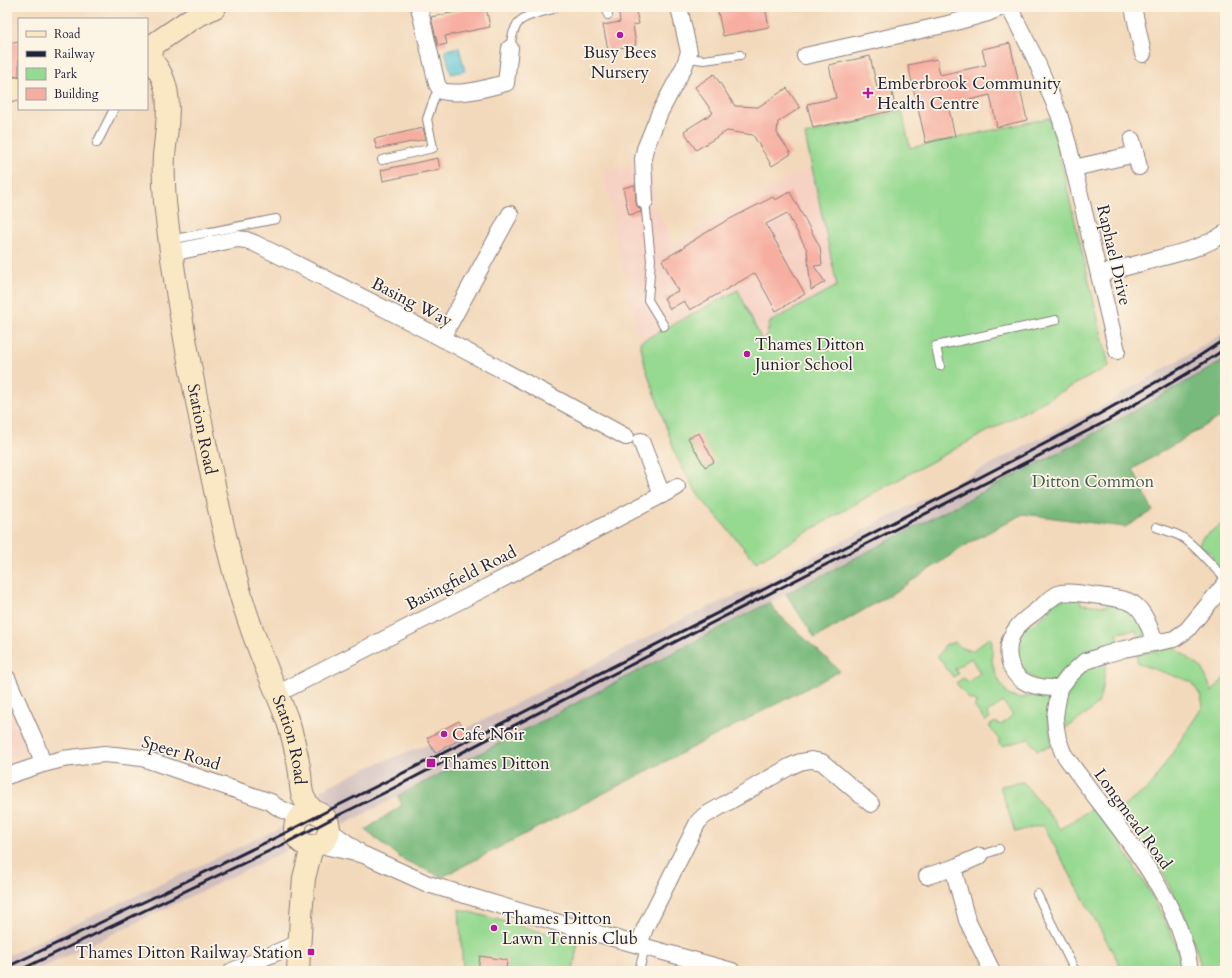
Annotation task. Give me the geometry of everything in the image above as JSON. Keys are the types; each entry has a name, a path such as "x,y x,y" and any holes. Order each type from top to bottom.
{"main road":[{"path":"149,58 156,43 191,20 215,7"},
{"name":"Station Road","path":"149,58 157,65 162,76 168,103 164,157 165,197 170,246 183,332 193,384 233,565 250,625 287,720 295,748 300,774 304,815"},
{"path":"7,91 18,88"},
{"path":"298,971 304,878 320,841 326,820 320,814 304,815 294,826 295,836 300,843 306,846 320,841"}],"street":[{"path":"419,7 437,84 441,92 451,94 461,93 506,83 510,48"},
{"path":"645,201 643,159 645,149 660,112 688,58 689,52 679,7"},
{"path":"805,56 948,24 988,13 1002,7"},
{"name":"Raphael Drive","path":"1008,7 1035,58 1059,114 1100,274 1117,351"},
{"path":"1133,7 1143,54"},
{"path":"1074,168 1136,154"},
{"path":"442,338 510,214"},
{"path":"1100,274 1177,254 1200,246 1225,233"},
{"name":"Basing Way","path":"170,246 237,239 246,240 325,278 512,374 634,439 662,495"},
{"name":"Basingfield Road","path":"277,694 485,588 676,487"},
{"name":"Longmead Road","path":"1190,971 1182,936 1150,871 1063,753 1056,728 1057,704 1060,688 1068,676 1084,662 1124,649 1174,639 1187,630 1225,584"},
{"path":"1060,688 1039,688 1027,683 1018,676 1011,667 1008,654 1010,639 1016,628 1058,594 1076,593 1120,599 1135,605 1142,612 1155,642"},
{"path":"7,678 35,741 43,764"},
{"name":"Speer Road","path":"7,776 62,759 104,754 142,758 271,802 274,806 293,814 304,815"},
{"path":"642,946 645,928 698,822 704,816 789,767 800,762 811,760 822,762 871,804"},
{"path":"271,802 302,794"},
{"path":"320,841 351,845 364,856 428,884 732,971"},
{"path":"927,876 953,868 980,856"},
{"path":"953,868 967,920 992,971"},
{"path":"232,971 299,943"}],"lane":[{"path":"510,48 512,34 520,19 553,9"},
{"path":"688,58 704,60 740,55"},
{"path":"382,160 433,148 427,119 435,96 441,92"},
{"path":"97,143 114,110"},
{"path":"645,201 651,260 648,300 664,326"},
{"path":"170,246 276,219"},
{"path":"940,366 936,346 1056,320"},
{"path":"1156,527 1180,536 1193,546 1214,569 1225,578"},
{"path":"980,856 999,849"},
{"path":"1037,894 1074,971"},
{"path":"639,971 642,946"}],"shaded area":[{"name":"Thames Ditton Junior School","path":"652,166 655,207 674,243 785,180 812,167 879,490 756,562 698,495 677,458 645,366 615,234 603,169"},
{"path":"1225,332 1225,360 1077,443 343,825 331,809 325,805 326,802 320,790 369,767 469,727 687,617 758,585 1095,410"},
{"path":"7,691 33,749 7,762"},
{"path":"286,825 286,851 35,971 7,971 7,956"}],"green space":[{"path":"902,111 910,148 1049,118 1053,128 1109,366 879,490 756,562 698,495 677,458 645,366 640,342 738,290 764,345 770,322 837,286 805,135"},
{"name":"Ditton Common","path":"1225,360 1225,414 1133,469 1153,511 1125,527 1023,514 974,540 890,595 815,638 786,594 1077,443"},
{"path":"1225,522 1225,555 1222,559 1225,562 1225,567 1218,567 1214,563 1211,553 1199,545 1202,538"},
{"path":"1080,597 1081,604 1107,606 1108,602 1133,611 1145,628 1144,636 1139,641 1136,630 1117,633 1120,644 1089,651 1072,663 1058,681 1044,685 1017,667 1012,647 1025,624 1032,625 1050,610 1052,603"},
{"path":"770,602 775,611 840,671 442,877 402,859 365,830 402,805 398,796"},
{"path":"990,637 992,642 992,659 994,669 1009,696 1021,698 1038,694 1046,695 1050,700 1049,725 1052,746 1037,750 1029,739 1002,746 989,726 995,722 1001,725 1013,715 1003,702 987,713 990,718 985,721 974,706 977,704 974,699 970,700 956,683 963,678 968,682 980,673 971,658 955,669 958,674 953,677 938,657 945,645 955,642 962,648 972,651"},
{"path":"1174,647 1203,669 1212,692 1225,677 1225,971 1200,971 1200,962 1187,920 1160,868 1120,809 1150,787 1203,706 1201,697 1192,682 1139,664 1137,660 1138,654"},
{"path":"1106,662 1102,689 1098,702 1087,714 1064,729 1062,720 1067,690 1086,666"},
{"path":"1023,782 1061,829 1097,805 1154,899 1176,943 1183,971 1123,971 1043,825 1015,832 1000,786"},
{"name":"Thames Ditton Lawn Tennis Club","path":"459,909 578,942 573,971 463,971"}],"water":[{"path":"459,47 465,71 451,74 445,50"}],"building":[{"path":"486,7 490,27 445,36 447,44 438,46 431,17"},
{"name":"Busy Bees Nursery","path":"618,7 635,7 639,24 633,25 636,45 608,50 603,25 620,22"},
{"path":"717,7 765,7 769,27 723,36"},
{"path":"18,42 18,76 7,78 7,44"},
{"path":"1010,43 1027,120 997,127 990,95 948,105 955,136 926,143 908,65 937,59 940,75 986,65 982,49"},
{"name":"Emberbrook Community Health Centre","path":"870,56 877,87 890,85 896,110 813,128 807,104 836,98 829,65"},
{"path":"714,74 735,106 758,107 787,88 800,108 778,122 777,133 791,154 772,166 753,135 727,131 696,150 684,131 713,113 695,87"},
{"path":"423,128 426,139 377,149 374,139"},
{"path":"438,158 440,169 383,181 381,170"},
{"path":"635,185 636,202 641,212 629,215 623,188"},
{"path":"790,192 820,247 822,265 814,266 825,282 811,290 807,250 787,213 766,224 805,294 776,311 755,273 690,310 684,301 670,309 664,298 678,291 662,260 724,222 773,197 775,200"},
{"path":"699,433 714,462 705,467 688,438"},
{"path":"459,721 468,735 435,753 427,738"},
{"path":"480,956 507,960 506,971 478,971"}],"railway":[{"path":"7,967 283,834 790,576 1069,431 1181,368 1225,339"},
{"path":"18,971 286,843 1103,423 1188,373 1225,349"}],"place":[{"name":"Busy Bees Nursery","path":"620,35"},
{"name":"Emberbrook Community Health Centre","path":"868,93"},
{"name":"Thames Ditton Junior School","path":"747,354"},
{"name":"Cafe Noir","path":"444,734"},
{"name":"Thames Ditton","path":"431,763"},
{"name":"Thames Ditton Lawn Tennis Club","path":"494,928"},
{"name":"Thames Ditton Railway Station","path":"311,952"}]}
